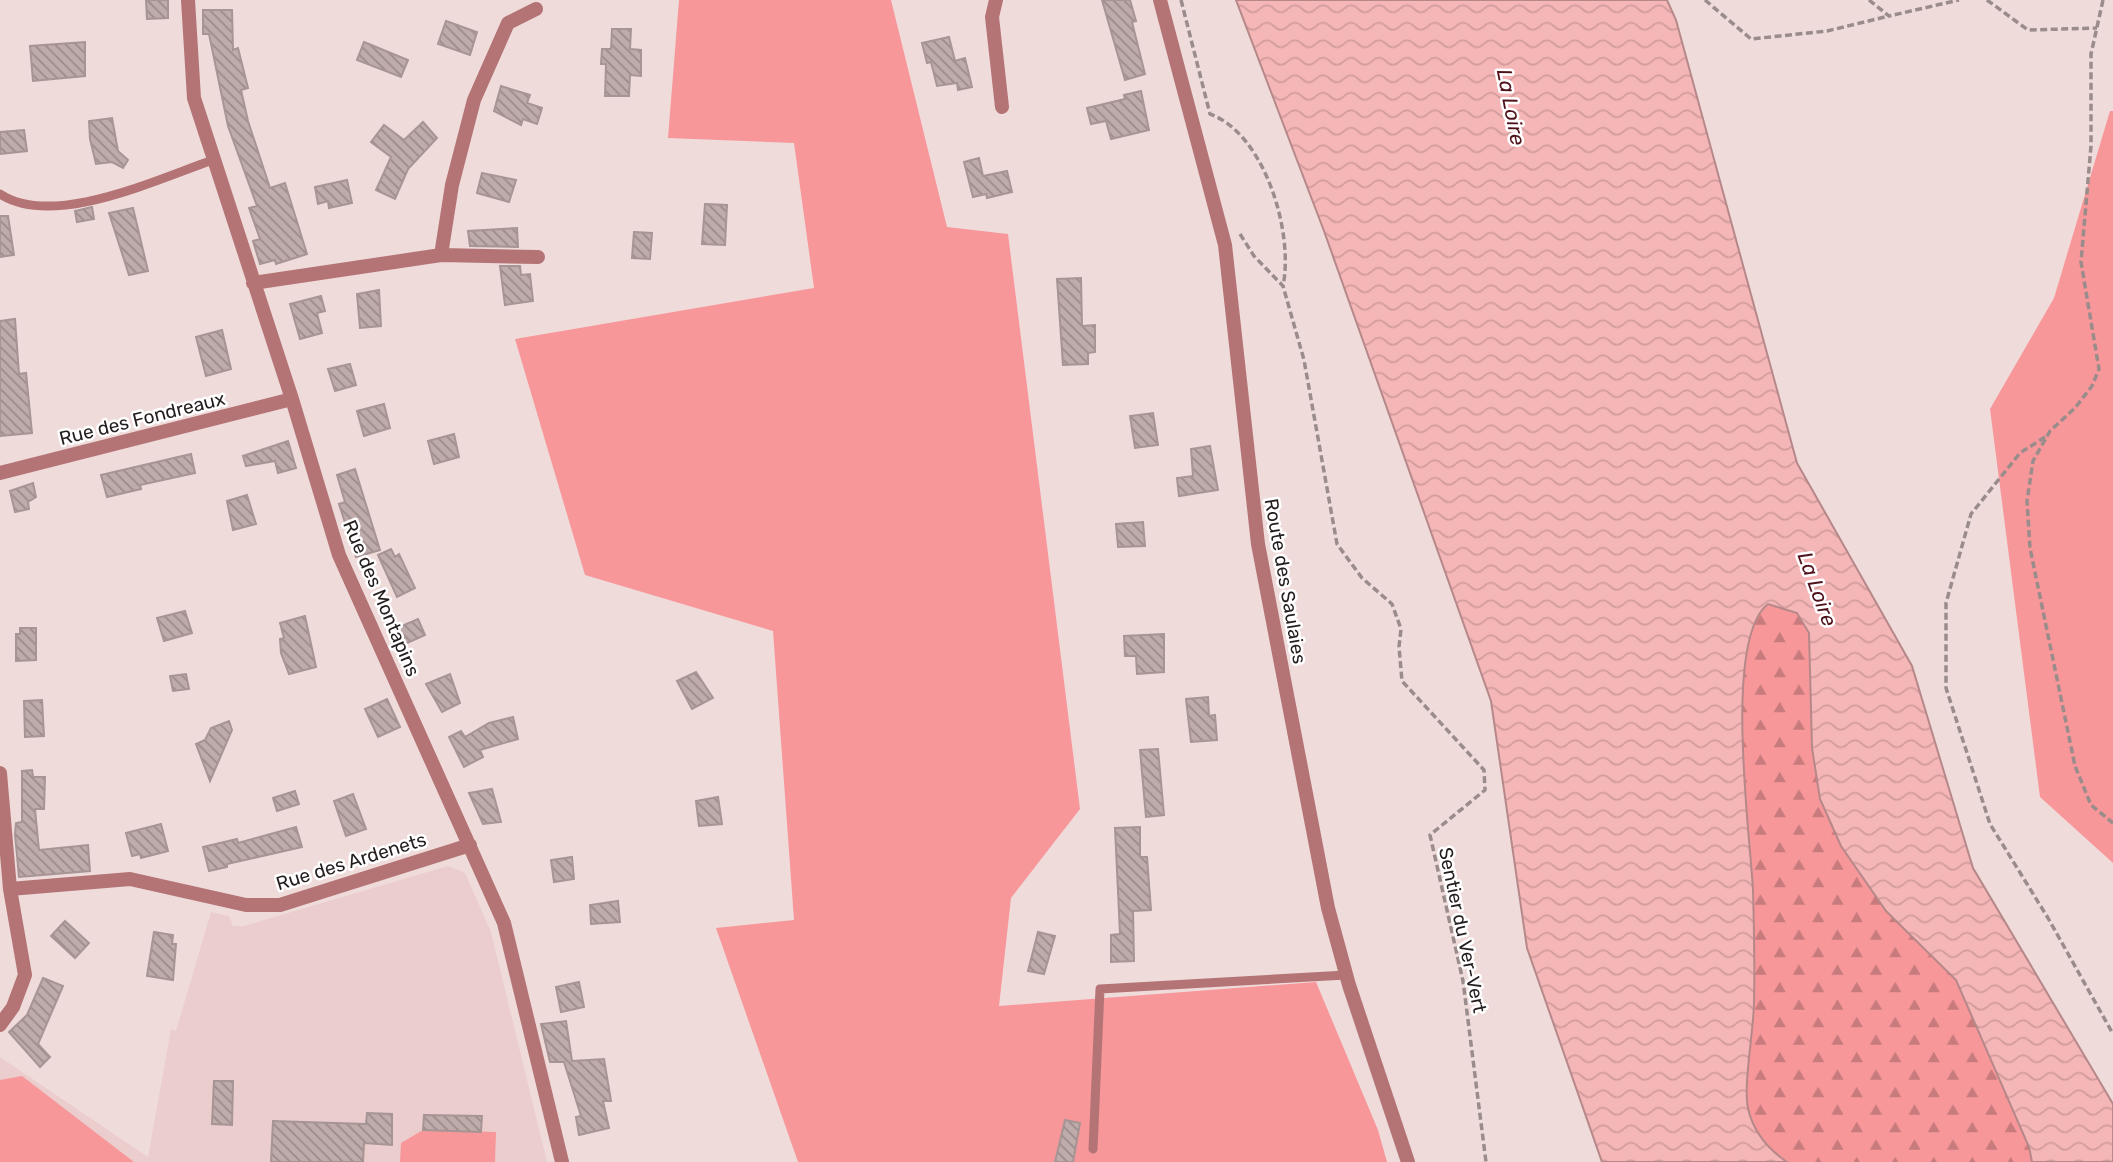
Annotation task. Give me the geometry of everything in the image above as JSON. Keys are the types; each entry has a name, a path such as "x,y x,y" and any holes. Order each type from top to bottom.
{"street":[{"name":"Rue des Montapins","path":"188,0 194,98 292,398 339,555 504,923 562,1162"},
{"path":"996,0 992,17 1002,107"},
{"name":"Route des Saulaies","path":"1160,0 1225,245 1258,544 1328,908 1346,975 1408,1162"},
{"path":"441,255 452,185 474,100 508,23 536,9"},
{"path":"253,284 441,255 538,257"},
{"name":"Rue des Fondreaux","path":"0,473 292,398"},
{"path":"0,773 10,889 25,975 13,1007 0,1024"},
{"name":"Rue des Ardenets","path":"10,889 130,879 246,905 280,905 470,845"}],"lane":[{"path":"0,194 21,205 49,208 96,198 213,160"},
{"path":"1093,1149 1100,989 1346,975"}],"path":[{"path":"1181,0 1210,114 1233,127 1256,158 1272,193 1283,224 1287,264 1283,286"},
{"path":"1705,0 1751,39 1827,31 1959,0"},
{"path":"1869,0 1889,16"},
{"path":"1987,0 2028,30 2096,28"},
{"path":"2103,0 2091,54 2091,146 2081,262 2099,369 2084,397 2047,436 2033,461 2027,501 2030,548 2075,766 2091,805 2113,823"},
{"path":"1240,234 1254,256 1283,286"},
{"name":"Sentier du Ver-Vert","path":"1283,286 1304,360 1337,544 1362,578 1392,604 1401,629 1399,647 1402,681 1484,770 1485,790 1430,835 1463,981 1486,1162"},
{"path":"2047,436 2020,453 1971,514 1946,603 1946,688 1990,824 2048,918 2113,1034"}],"shaded area":[{"path":"448,866 465,873 491,932 547,1162 0,1162 0,1057 148,1157 171,1029 176,1031 211,912 229,916 233,926 244,926"}],"green space":[{"path":"679,0 891,0 947,227 1008,234 1080,809 1011,898 999,1006 1316,982 1378,1130 1387,1162 798,1162 716,928 794,920 773,631 585,575 515,339 814,288 794,143 668,138"},
{"path":"2110,111 2113,111 2113,863 2040,797 1990,409 2054,298"},
{"path":"1768,604 1797,613 1809,633 1812,748 1820,799 1841,846 1886,911 1956,980 2029,1147 2032,1162 1787,1162 1768,1146 1754,1125 1747,1098 1754,1013 1754,946 1753,890 1742,739 1743,695 1746,656 1754,625"},
{"path":"22,1076 134,1162 0,1162 0,1080"},
{"path":"423,1130 496,1132 495,1162 400,1162 401,1143"}],"water":[{"name":"La Loire","path":"1236,0 1667,0 1676,20 1797,463 1912,666 1973,868 2113,1104 2113,1162 2032,1162 2029,1147 1956,980 1886,911 1841,846 1820,799 1812,748 1809,633 1797,613 1768,604 1754,624 1746,655 1743,695 1742,739 1753,890 1754,946 1754,1013 1747,1098 1750,1117 1758,1132 1768,1146 1787,1162 1602,1162 1527,948 1491,701 1324,231"}],"building":[{"path":"146,0 168,0 168,18 147,19"},
{"path":"1102,0 1130,0 1136,21 1132,22 1145,74 1125,80"},
{"path":"203,10 232,10 233,50 238,48 248,88 241,90 248,121 270,188 285,183 307,254 276,264 275,260 260,264 253,241 260,239 249,208 257,206 228,126 209,34 203,34"},
{"path":"446,21 477,32 470,55 438,44"},
{"path":"612,29 631,29 630,49 641,50 641,76 630,75 629,96 605,96 606,64 601,64 602,49 611,49"},
{"path":"949,37 955,61 965,58 972,87 958,90 957,83 937,86 931,62 927,63 922,43"},
{"path":"85,42 85,76 33,81 30,46"},
{"path":"364,42 408,60 401,77 357,60"},
{"path":"501,86 530,95 527,103 542,108 537,124 523,119 521,125 494,111"},
{"path":"1141,91 1149,130 1111,139 1106,121 1091,124 1087,108 1125,99 1124,95"},
{"path":"112,118 118,151 128,160 123,168 112,162 96,164 90,139 89,121"},
{"path":"423,122 437,138 408,169 395,199 376,190 391,157 371,142 384,125 404,140"},
{"path":"24,130 27,151 0,154 0,132"},
{"path":"979,158 983,176 1007,171 1012,192 987,198 986,194 973,197 964,162"},
{"path":"482,173 516,180 509,202 477,193"},
{"path":"347,180 352,203 329,208 328,201 318,204 315,187"},
{"path":"705,204 727,205 725,245 702,244"},
{"path":"92,207 94,219 77,222 75,211"},
{"path":"133,208 148,271 129,275 109,213"},
{"path":"0,216 8,216 14,255 0,257"},
{"path":"517,228 518,247 470,246 468,231"},
{"path":"634,232 652,233 650,259 632,258"},
{"path":"500,266 520,266 521,275 530,274 533,301 505,305"},
{"path":"1081,278 1082,326 1095,325 1095,352 1088,353 1088,364 1063,365 1057,279"},
{"path":"379,290 381,326 360,328 357,294"},
{"path":"321,296 325,311 317,313 322,333 300,339 290,304"},
{"path":"15,319 19,374 26,373 32,433 0,436 0,321"},
{"path":"222,330 231,369 206,376 196,337"},
{"path":"350,364 356,385 335,391 328,369"},
{"path":"384,404 390,428 364,436 357,411"},
{"path":"1153,413 1158,445 1135,448 1130,416"},
{"path":"454,434 459,457 434,464 428,441"},
{"path":"288,441 296,468 278,473 275,461 246,466 243,456"},
{"path":"1210,446 1218,490 1179,496 1177,478 1193,476 1191,449"},
{"path":"191,454 195,473 140,485 141,489 107,497 101,475"},
{"path":"355,469 380,550 356,557 339,504 345,502 337,475"},
{"path":"33,483 36,497 28,502 29,509 15,512 10,491"},
{"path":"247,495 256,524 233,530 227,501"},
{"path":"1143,522 1145,546 1118,547 1116,524"},
{"path":"391,549 395,557 399,554 415,588 397,597 378,555"},
{"path":"185,611 192,633 164,641 157,618"},
{"path":"305,616 316,667 289,674 281,653 280,639 284,638 280,623"},
{"path":"418,619 425,635 405,644 397,628"},
{"path":"20,628 36,628 36,660 16,661 16,634 20,634"},
{"path":"1164,634 1164,672 1137,674 1136,656 1125,656 1124,636"},
{"path":"696,672 713,698 692,709 677,681"},
{"path":"186,674 189,689 173,691 170,676"},
{"path":"450,674 460,703 442,712 426,684"},
{"path":"1208,697 1209,716 1215,715 1217,740 1191,742 1186,699"},
{"path":"387,699 400,727 378,737 365,709"},
{"path":"42,700 44,736 25,737 24,701"},
{"path":"513,717 518,739 480,750 483,757 464,767 449,737 461,731 465,737 489,723"},
{"path":"229,721 232,730 210,781 196,744 205,740 211,728"},
{"path":"1158,749 1164,815 1146,817 1140,750"},
{"path":"32,770 33,777 45,777 44,809 35,809 39,850 88,845 90,871 19,877 15,834 16,823 22,822 22,771"},
{"path":"492,789 501,822 483,824 469,793"},
{"path":"295,791 299,804 277,811 273,798"},
{"path":"353,794 366,829 346,836 334,801"},
{"path":"718,797 722,824 699,826 696,801"},
{"path":"161,824 168,851 141,858 140,854 132,856 126,833"},
{"path":"296,827 302,847 227,864 227,867 209,871 203,847 237,839 238,843"},
{"path":"1140,827 1140,857 1147,857 1151,910 1133,911 1134,961 1111,962 1111,935 1120,934 1115,828"},
{"path":"572,857 574,879 554,882 551,860"},
{"path":"618,901 620,922 591,924 590,905"},
{"path":"65,921 89,943 75,958 51,936"},
{"path":"154,932 173,935 172,944 176,944 173,980 147,976"},
{"path":"1038,932 1055,936 1044,974 1028,971"},
{"path":"43,978 63,986 38,1044 50,1057 40,1067 9,1032 27,1015"},
{"path":"579,982 584,1007 561,1012 556,987"},
{"path":"566,1021 572,1061 604,1059 611,1101 603,1101 609,1128 579,1135 576,1117 581,1116 564,1062 550,1062 541,1024"},
{"path":"214,1081 233,1081 232,1125 212,1124"},
{"path":"367,1113 392,1114 392,1145 364,1143 363,1162 271,1162 273,1121 366,1124"},
{"path":"424,1115 482,1116 481,1132 423,1130"},
{"path":"1065,1120 1080,1123 1073,1162 1055,1162"}]}
